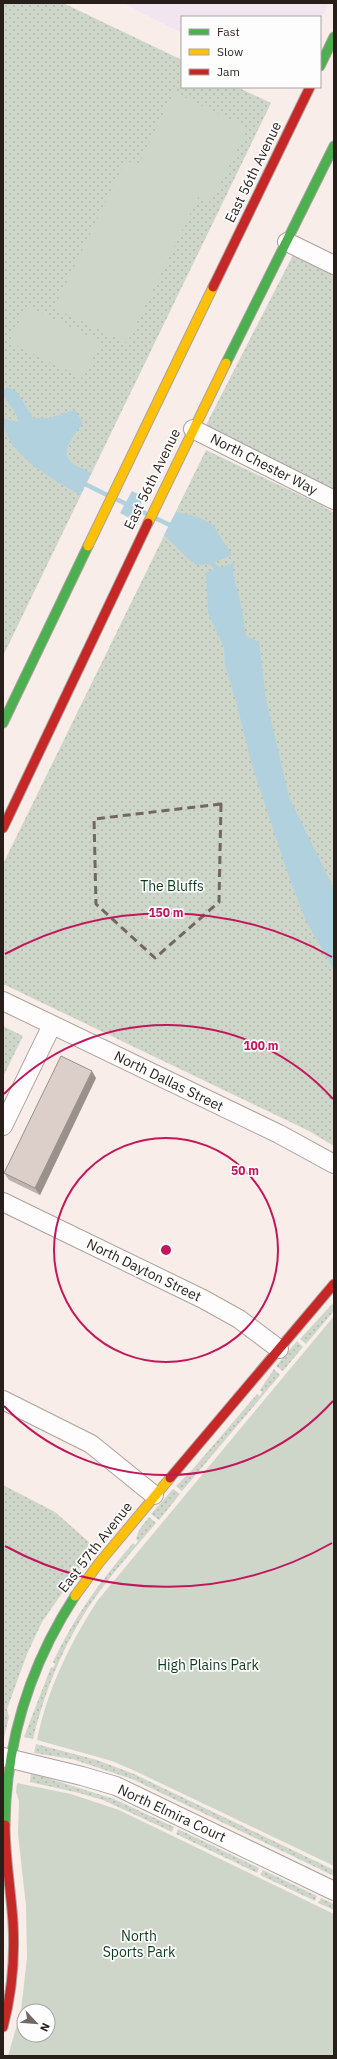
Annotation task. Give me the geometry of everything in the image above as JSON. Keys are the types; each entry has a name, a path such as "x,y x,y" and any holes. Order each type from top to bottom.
{"main road":[{"path":"321,64 334,38"},
{"name":"East 56th Avenue","path":"3,722 89,548 310,88"},
{"name":"East 56th Avenue","path":"3,828 126,566 334,146"},
{"name":"East 57th Avenue","path":"3,2027 10,1996 14,1958 12,1910 6,1864 5,1797 7,1757 28,1685 51,1635 69,1602 90,1573 334,1284"}],"street":[{"path":"287,242 334,265"},
{"name":"North Chester Way","path":"193,429 334,500"},
{"name":"North Dallas Street","path":"3,1002 279,1134 334,1164"},
{"path":"3,1126 52,1025"},
{"name":"North Dayton Street","path":"3,1202 203,1299 239,1319 279,1349"},
{"path":"3,1400 92,1444 154,1496"},
{"name":"North Elmira Court","path":"7,1757 76,1774 116,1786 334,1891"}],"highlighted area":[{"path":"221,804 219,902 155,958 96,904 94,819"}],"shaded area":[{"path":"123,3 329,3 321,19 321,16 181,16 181,32"}],"green space":[{"path":"3,3 63,3 181,60 181,88 239,88 271,103 3,656"},
{"path":"174,92 248,128 211,202 199,196 127,343 54,308 126,160 138,166"},
{"path":"293,255 334,275 334,490 206,425"},
{"path":"27,306 101,342 83,378 9,342"},
{"name":"The Bluffs","path":"206,450 319,504 334,513 334,1146 309,1131 3,984 3,864"},
{"path":"3,1026 23,1036 3,1077"},
{"path":"334,1302 334,1311 306,1344 300,1339"},
{"name":"High Plains Park","path":"334,1316 334,1866 112,1761 37,1740 41,1721 53,1685 78,1633 98,1600"},
{"path":"297,1341 303,1347 283,1371 276,1366"},
{"path":"274,1369 280,1375 182,1491 176,1486 192,1470 257,1394 260,1396 262,1392 260,1390"},
{"path":"3,1485 55,1512 89,1542 88,1556 42,1622 27,1654 7,1709 9,1717 3,1742"},
{"path":"173,1489 180,1494 159,1520 151,1514"},
{"path":"149,1517 156,1523 99,1592 77,1626 67,1644 51,1681 33,1739 24,1737 51,1667 53,1668 55,1664 53,1662 61,1645 79,1614 110,1571 133,1543 135,1545 138,1541 136,1539 139,1530"},
{"path":"36,1744 97,1760 134,1774 334,1870 334,1876 132,1779 72,1759 34,1753"},
{"path":"31,1773 114,1799 174,1827 172,1832 103,1800 30,1782"},
{"name":"North Sports Park","path":"17,1783 71,1794 119,1810 334,1914 334,2056 8,2056 16,2028 16,2043 56,2043 56,2003 22,2003 27,1957 26,1906 18,1834 19,1801 16,1792"},
{"path":"178,1829 259,1868 257,1873 176,1834"},
{"path":"263,1870 317,1896 315,1901 260,1875"},
{"path":"321,1898 334,1904 334,1910 318,1903"}],"water":[{"path":"7,387 17,392 33,418 49,418 75,410 83,423 68,446 67,456 73,464 91,473 80,495 31,464 11,443 5,431 3,418 15,422 19,421 3,395 3,391"},
{"path":"132,491 144,497 133,520 120,513"},
{"path":"176,512 198,517 213,525 232,555 216,562 203,565 192,562 164,535"},
{"path":"234,563 233,573 242,610 246,636 259,642 266,699 289,797 334,889 334,970 307,923 289,877 251,762 236,701 225,665 224,647 208,613 206,572"}],"building":[{"path":"61,1056 92,1071 35,1188 4,1173"}],"waterway":[{"path":"81,482 107,495"},
{"path":"118,500 145,513"},
{"path":"155,518 174,527"},
{"path":"206,558 221,572"}],"traffic: fast":[{"path":"321,64 334,37"},
{"path":"226,363 334,146"},
{"path":"3,723 88,546"},
{"path":"5,1825 6,1794 10,1764 24,1705 33,1677 45,1649 75,1596"}],"traffic: slow":[{"path":"88,546 213,287"},
{"path":"148,523 226,363"},
{"path":"75,1596 99,1563 170,1478"}],"traffic: jam":[{"path":"213,287 310,88"},
{"path":"3,828 148,523"},
{"path":"170,1478 334,1284"},
{"path":"3,2027 11,1988 14,1949 5,1825"}]}
